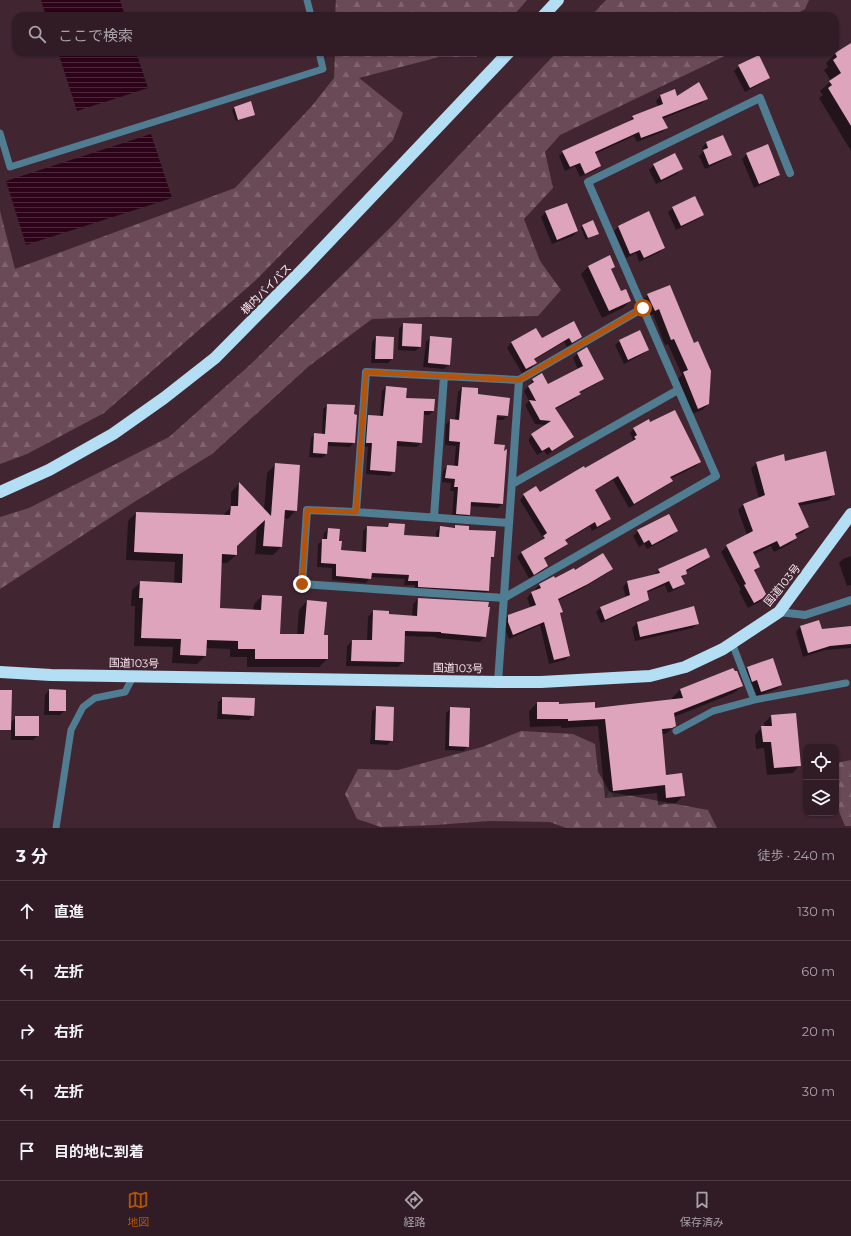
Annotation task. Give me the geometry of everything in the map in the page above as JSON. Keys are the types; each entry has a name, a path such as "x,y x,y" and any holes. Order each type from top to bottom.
{"highway":[{"path":"547,12 558,0"},
{"name":"横内バイパス","path":"0,492 49,470 113,434 164,398 215,358 304,268 505,56"},
{"name":"国道103号","path":"0,672 51,675 498,682 556,681 650,676 685,667 722,649 779,612 851,514"}],"street":[{"path":"509,523 307,510 302,584 504,598 716,476 588,182 760,98 790,173"},
{"path":"356,512 366,372 519,380 643,308"},
{"path":"434,517 444,376"},
{"path":"498,682 519,380"},
{"path":"512,484 678,390"},
{"path":"779,612 805,616 851,600"}],"lane":[{"path":"307,0 310,12"},
{"path":"0,133 3,159 10,167 323,69 320,56"},
{"path":"732,643 754,700"},
{"path":"56,828 71,730 83,707 95,698 125,692 134,676"},
{"path":"676,731 713,711 754,700 846,683"}],"green space":[{"path":"336,0 527,0 516,12 335,12"},
{"path":"606,0 809,0 805,9 800,12 595,12"},
{"path":"335,56 477,56 439,57 359,78 403,113 393,140 257,279 104,413 27,454 0,464 0,211 15,269 235,188 311,107 334,78"},
{"path":"553,56 725,56 560,135 545,152 553,188 524,219 540,261 561,290 538,316 372,319 309,366 212,454 131,504 0,589 0,517 29,508 169,437 251,364 393,225"},
{"path":"521,731 573,734 595,744 598,772 610,792 708,810 717,828 566,828 550,822 489,821 381,827 357,819 345,794 358,769 398,770 482,747"},
{"path":"851,760 851,826 845,826 839,811 839,762"}],"shaded area":[{"path":"41,0 120,0 124,12 45,12"},
{"path":"59,56 137,56 148,88 77,111"},
{"path":"151,134 172,198 26,245 6,181"}],"building":[{"path":"851,43 851,126 828,88 832,85 829,81 841,73 833,60 836,56 839,56 839,50"},
{"path":"759,56 770,78 750,88 738,65"},
{"path":"699,82 708,99 662,117 668,128 641,138 639,132 595,152 601,166 585,174 580,163 570,167 562,151 634,119 632,116 663,104 660,95 675,89 677,96"},
{"path":"251,101 255,115 238,120 234,107"},
{"path":"723,135 732,155 709,165 703,150 708,148 706,142"},
{"path":"768,144 780,175 759,184 746,153"},
{"path":"675,153 683,169 661,180 653,164"},
{"path":"695,196 704,215 681,226 672,207"},
{"path":"567,203 578,231 557,240 545,211"},
{"path":"649,211 665,248 644,258 640,250 630,254 618,226"},
{"path":"593,220 599,234 588,238 582,225"},
{"path":"610,255 615,267 611,269 621,291 626,289 631,301 609,311 588,266"},
{"path":"670,285 694,343 698,341 711,371 709,404 698,409 683,372 688,370 674,339 671,340 659,309 655,311 647,294"},
{"path":"574,321 582,337 572,343 569,338 534,359 537,363 526,369 511,342 536,328 542,338"},
{"path":"403,323 422,324 421,347 402,346"},
{"path":"640,330 649,350 628,360 619,340"},
{"path":"376,336 394,337 393,359 375,359"},
{"path":"430,336 452,338 450,365 428,363"},
{"path":"587,347 604,379 579,392 581,394 555,408 574,437 552,451 549,447 542,451 531,434 551,421 540,420 529,400 536,401 528,386 534,382 532,379 542,373 548,384 583,366 577,353"},
{"path":"386,386 407,388 406,398 435,399 434,411 424,411 422,443 397,441 395,472 370,470 372,443 366,443 368,415 383,416"},
{"path":"462,387 478,388 478,394 510,398 508,416 497,415 494,444 505,445 504,451 507,449 503,504 471,502 470,515 456,514 458,487 454,487 455,479 445,478 447,465 458,466 460,442 449,441 450,419 459,420"},
{"path":"327,404 355,405 354,414 357,415 355,443 328,442 327,454 313,453 314,433 325,434"},
{"path":"675,410 701,462 670,477 673,481 634,504 618,476 595,490 611,519 597,527 595,522 565,540 568,544 544,558 548,566 534,575 521,552 545,538 543,536 547,533 523,494 536,486 540,492 584,466 585,468 636,439 634,437 637,435 633,428 649,419 650,422"},
{"path":"826,451 835,495 798,503 809,527 795,534 797,538 780,547 777,541 753,552 760,567 754,570 767,596 754,603 726,545 753,531 743,504 765,495 756,462 784,454 785,461"},
{"path":"275,463 300,465 297,511 285,510 282,547 263,546 265,520 237,546 237,555 222,554 220,608 261,610 262,595 282,596 280,634 304,634 307,600 327,602 324,635 328,635 328,659 255,659 255,649 238,649 238,641 207,640 206,656 180,655 181,639 141,638 143,598 139,598 140,581 182,583 183,554 134,552 136,512 230,515 231,506 238,506 239,482 271,516"},
{"path":"669,514 678,531 652,545 649,540 644,543 637,530"},
{"path":"389,523 405,524 404,535 439,537 440,526 455,528 455,525 469,526 469,530 496,531 494,557 491,557 489,591 418,587 418,581 408,581 409,575 372,573 371,579 336,576 336,564 321,563 322,539 327,539 328,528 340,529 339,541 342,541 341,550 366,552 367,526 388,527"},
{"path":"706,548 710,557 686,570 687,574 681,576 685,584 673,589 669,581 647,591 649,600 605,620 600,607 630,595 627,581 660,573 658,569"},
{"path":"603,553 613,569 558,599 563,612 560,613 570,656 554,660 544,622 513,635 508,622 508,615 536,605 531,592 541,588 539,584 574,568 575,570"},
{"path":"418,598 489,602 488,607 490,607 486,637 441,632 405,631 404,662 351,661 352,640 372,640 373,610 389,611 389,614 417,616"},
{"path":"694,606 699,624 640,637 637,622"},
{"path":"819,620 822,629 851,626 851,644 830,646 808,653 800,626"},
{"path":"773,658 782,685 761,692 757,680 752,682 747,667"},
{"path":"733,668 737,671 743,686 674,713 676,726 662,729 666,775 682,773 685,796 666,798 665,785 613,791 605,719 568,721 568,719 537,719 537,702 559,702 559,704 595,702 595,708 683,698 680,689"},
{"path":"49,689 66,690 66,711 49,711"},
{"path":"0,690 12,690 11,730 0,730"},
{"path":"222,697 255,698 254,716 222,714"},
{"path":"376,706 394,707 393,741 375,740"},
{"path":"450,707 470,708 469,747 449,746"},
{"path":"796,713 801,766 774,768 771,742 763,742 761,726 772,726 771,715"},
{"path":"15,716 39,716 39,736 15,736"}],"route":[{"path":"302,584 307,510 356,512 366,372 519,380 643,308"}]}
